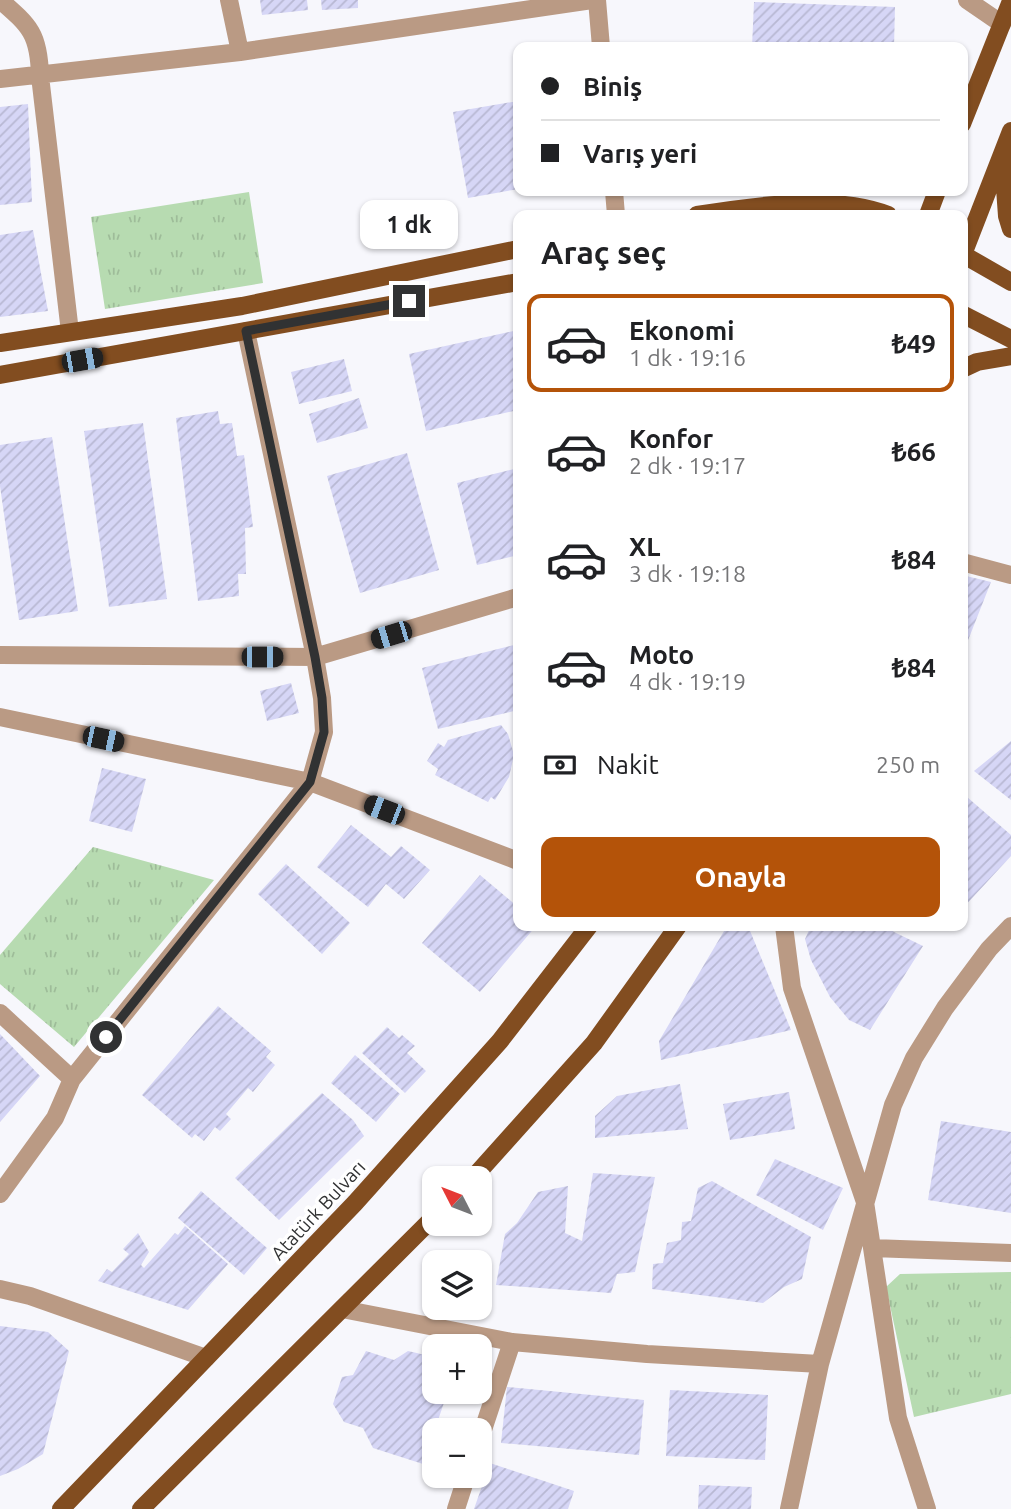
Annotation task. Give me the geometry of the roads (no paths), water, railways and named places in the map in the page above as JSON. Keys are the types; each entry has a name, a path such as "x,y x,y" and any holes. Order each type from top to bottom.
{"main road":[{"path":"968,109 1011,1"},
{"path":"968,82 985,65"},
{"path":"968,242 1011,131"},
{"path":"1002,154 1007,216 1011,229"},
{"path":"763,206 786,196"},
{"path":"734,210 763,206 835,204 864,210"},
{"path":"0,343 242,306 513,250"},
{"path":"968,258 1011,282"},
{"path":"0,375 513,283"},
{"path":"968,317 1011,339"},
{"path":"968,366 1011,356"},
{"name":"Atatürk Bulvarı","path":"61,1509 355,1203 500,1041 585,931"},
{"path":"484,1166 594,1043 674,931"},
{"path":"141,1509 422,1229"}],"street":[{"path":"0,0 29,25 40,52 40,76 70,332"},
{"path":"229,0 240,52"},
{"path":"0,79 240,52 594,0 600,42"},
{"path":"967,0 1002,24"},
{"path":"0,1194 55,1118 72,1079 310,782 324,732 322,698 246,331"},
{"path":"968,564 1011,575"},
{"path":"0,655 315,657 513,598"},
{"path":"0,718 310,782 513,859"},
{"path":"789,1509 820,1364 893,1105 914,1058 946,1008 989,949 1011,926"},
{"path":"785,931 792,988 865,1202 898,1418 927,1509"},
{"path":"0,1013 72,1079"},
{"path":"872,1248 1011,1253"},
{"path":"0,1289 30,1296 205,1358"},
{"path":"342,1309 512,1342 647,1354 820,1364"},
{"path":"487,1418 512,1342"},
{"path":"456,1509 463,1488"}]}
